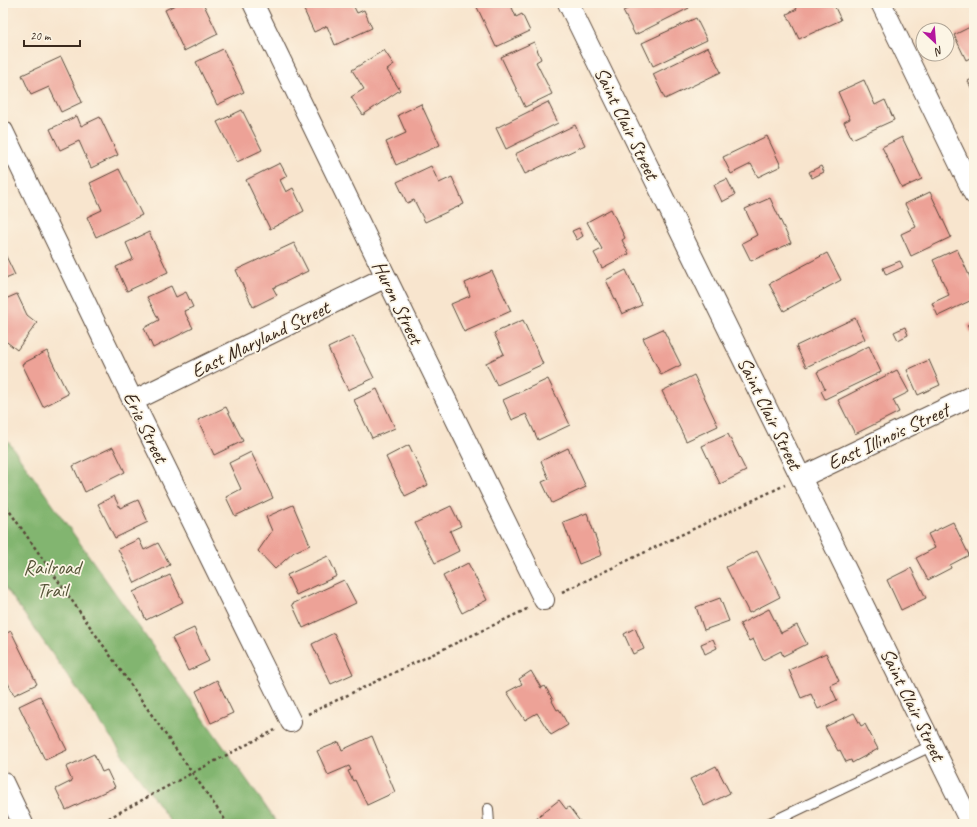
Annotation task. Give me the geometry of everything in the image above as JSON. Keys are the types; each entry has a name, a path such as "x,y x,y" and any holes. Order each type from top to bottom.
{"street":[{"name":"Huron Street","path":"253,3 544,600"},
{"name":"Saint Clair Street","path":"568,3 971,824"},
{"path":"881,3 974,194"},
{"name":"Erie Street","path":"3,131 133,402 291,722"},
{"name":"East Maryland Street","path":"133,402 386,277"},
{"name":"East Illinois Street","path":"802,477 974,395"},
{"path":"3,782 23,824"}],"lane":[{"path":"768,824 933,745"},
{"path":"488,809 489,824"}],"path":[{"path":"98,824 291,722 802,477"},
{"path":"3,502 228,824"}],"green space":[{"name":"Railroad Trail","path":"3,434 278,824 172,824 3,584"}],"building":[{"path":"3,3 13,3 3,8"},
{"path":"179,3 203,3 218,34 184,51 165,10"},
{"path":"319,3 352,3 357,13 364,10 372,28 335,45 327,26 314,32 304,10"},
{"path":"475,3 510,3 516,17 522,14 530,31 496,47"},
{"path":"640,3 687,3 689,8 635,35 623,11"},
{"path":"794,3 833,3 841,20 799,39 787,14 797,9"},
{"path":"696,18 707,40 653,66 642,43"},
{"path":"974,25 974,56 966,60 955,34"},
{"path":"534,42 541,59 536,62 552,94 525,107 501,57"},
{"path":"708,47 721,72 665,99 653,74"},
{"path":"223,49 244,92 217,105 196,62"},
{"path":"384,50 394,65 387,70 400,90 363,115 351,97 364,89 352,70"},
{"path":"61,57 82,102 61,112 49,87 31,95 22,75"},
{"path":"974,78 974,94 968,81"},
{"path":"864,80 875,105 885,100 894,120 852,139 844,122 850,119 838,92"},
{"path":"548,102 558,123 506,149 496,128"},
{"path":"421,104 440,145 396,165 386,142 406,133 398,115"},
{"path":"242,110 262,150 237,162 217,122"},
{"path":"77,116 81,126 100,117 118,155 91,168 79,141 60,150 50,129"},
{"path":"575,125 585,145 525,174 515,154"},
{"path":"767,136 781,166 758,177 751,164 731,174 723,157"},
{"path":"902,137 922,179 902,188 882,147"},
{"path":"280,163 287,176 280,180 286,192 293,188 304,211 270,229 246,180"},
{"path":"431,166 439,183 452,177 464,204 425,222 414,200 407,203 397,182"},
{"path":"821,166 824,172 812,178 809,172"},
{"path":"119,169 142,215 96,237 87,217 102,210 90,183"},
{"path":"727,179 735,195 722,202 714,185"},
{"path":"930,192 951,237 911,256 901,234 916,227 905,204"},
{"path":"770,198 791,243 751,261 742,243 757,235 745,209"},
{"path":"611,209 625,238 622,240 629,254 602,268 594,253 602,249 587,222"},
{"path":"579,228 583,236 577,240 572,231"},
{"path":"149,232 168,272 127,291 116,267 133,259 126,243"},
{"path":"294,243 308,271 273,288 277,295 253,307 236,270"},
{"path":"957,249 974,286 974,299 938,316 932,303 949,295 933,260"},
{"path":"3,250 15,275 3,280"},
{"path":"827,253 841,280 784,311 769,284"},
{"path":"900,261 903,267 886,275 883,268"},
{"path":"626,270 642,305 622,314 606,280"},
{"path":"492,271 511,311 464,332 451,304 470,296 465,283"},
{"path":"171,286 176,297 186,292 193,307 184,311 193,328 153,348 144,328 159,320 147,297"},
{"path":"17,294 27,315 37,323 17,350 3,339 3,300"},
{"path":"855,318 865,339 806,367 796,346"},
{"path":"523,320 543,364 497,385 486,363 504,354 494,333"},
{"path":"974,322 974,341 967,325"},
{"path":"905,327 908,335 898,340 894,332"},
{"path":"663,329 681,365 661,375 643,338"},
{"path":"353,336 374,378 348,390 328,348"},
{"path":"869,346 881,372 825,399 821,391 825,389 817,372"},
{"path":"47,351 68,394 43,407 22,364"},
{"path":"929,360 940,385 918,395 907,370"},
{"path":"897,370 909,392 893,400 899,412 855,434 838,400"},
{"path":"694,375 718,426 686,441 662,391"},
{"path":"548,379 570,425 538,440 526,414 512,420 503,400"},
{"path":"377,389 395,428 372,438 354,400"},
{"path":"226,407 243,441 214,455 198,420"},
{"path":"728,434 746,471 720,484 702,446"},
{"path":"409,445 428,485 405,496 386,457"},
{"path":"113,447 125,472 85,492 73,466"},
{"path":"568,448 586,487 552,503 542,482 549,479 541,461"},
{"path":"251,452 273,498 235,516 226,497 241,489 229,463"},
{"path":"114,496 120,508 138,500 148,522 115,538 98,504"},
{"path":"293,505 310,545 294,552 275,569 258,551 272,531 266,517"},
{"path":"451,506 461,526 450,531 459,551 435,563 415,523"},
{"path":"587,513 602,555 579,564 563,522"},
{"path":"953,522 969,555 950,565 951,568 928,580 916,558 935,548 928,534"},
{"path":"139,539 144,550 158,543 170,565 135,583 118,549"},
{"path":"757,551 780,597 749,613 726,567"},
{"path":"328,556 337,576 296,595 287,575"},
{"path":"468,563 487,600 462,613 443,576"},
{"path":"911,568 926,598 901,610 887,580"},
{"path":"170,575 183,602 146,620 133,592"},
{"path":"344,580 356,603 303,628 292,604"},
{"path":"720,598 729,621 704,630 696,607"},
{"path":"769,609 781,633 797,625 807,644 783,656 781,651 763,660 753,639 749,641 740,624"},
{"path":"194,628 209,661 188,671 172,638"},
{"path":"635,628 644,649 633,654 624,634"},
{"path":"11,631 37,684 14,695 3,673 3,635"},
{"path":"334,633 353,674 331,684 312,644"},
{"path":"713,639 717,648 705,654 701,644"},
{"path":"826,653 839,681 830,685 837,700 818,709 811,694 801,698 789,670"},
{"path":"531,671 541,688 545,686 557,710 559,709 568,725 551,735 537,713 525,720 507,692 522,684 519,679"},
{"path":"217,680 233,713 211,723 196,691"},
{"path":"40,696 67,750 45,760 19,706"},
{"path":"854,713 861,726 865,724 878,749 852,763 851,760 846,762 840,750 838,751 825,727"},
{"path":"372,736 395,792 367,805 355,780 353,781 348,771 351,770 349,766 328,775 317,751 339,742 342,750"},
{"path":"94,754 102,772 107,770 115,787 66,810 56,789 72,781 66,767"},
{"path":"716,766 730,793 704,806 690,779"},
{"path":"559,800 566,809 569,807 582,824 541,824 536,818"}]}
